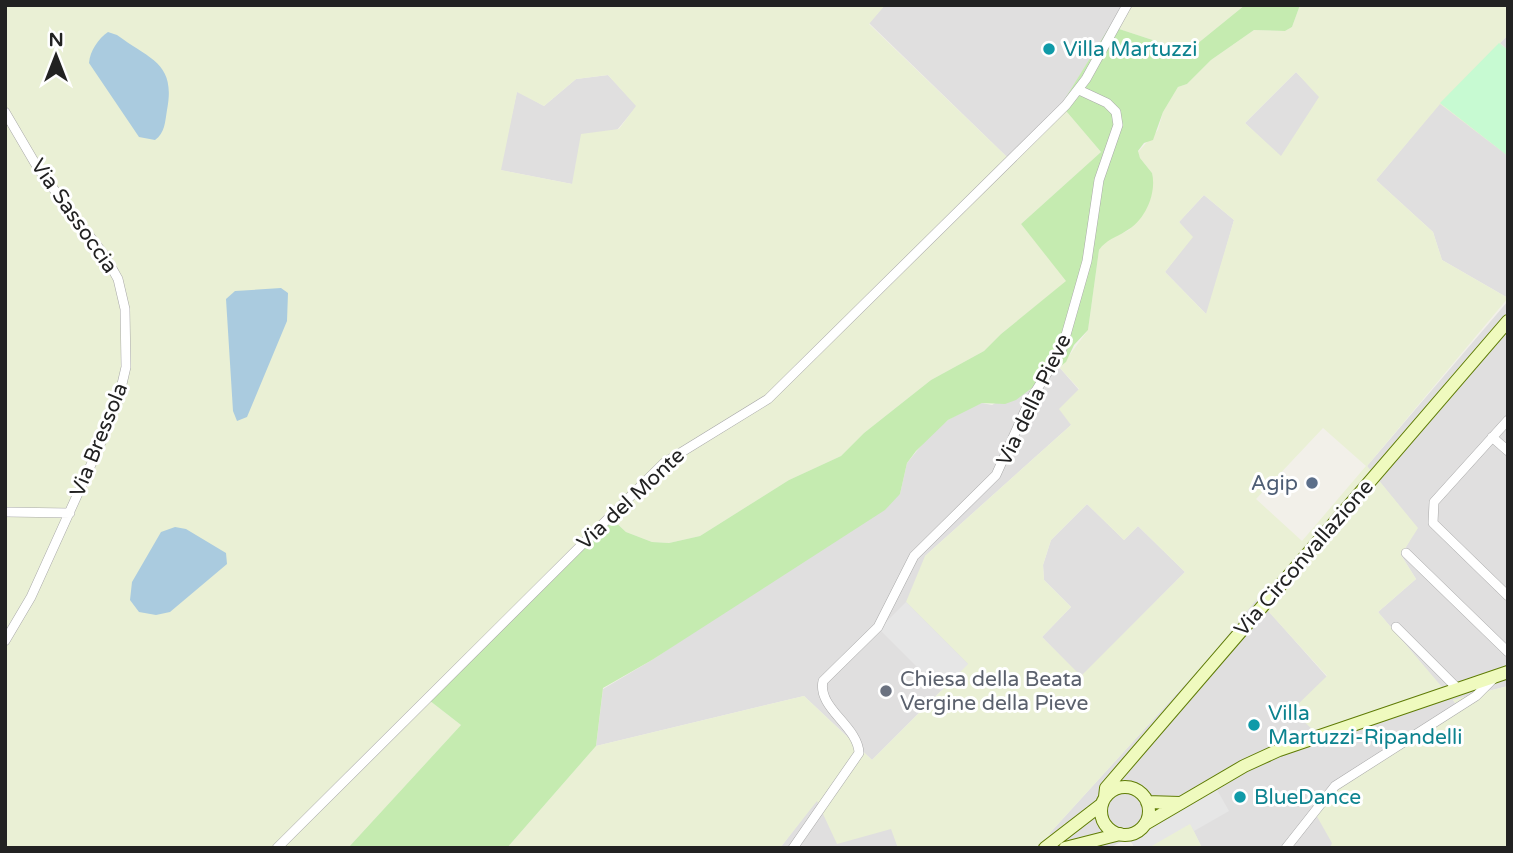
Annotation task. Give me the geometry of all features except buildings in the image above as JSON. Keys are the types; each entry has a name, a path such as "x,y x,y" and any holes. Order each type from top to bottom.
{"main road":[{"name":"Via Circonvallazione","path":"1045,848 1103,801 1106,788 1508,321"},
{"path":"1065,848 1120,834 1132,834 1244,766 1279,750 1502,674"},
{"path":"1125,766 1123,778 1126,787"},
{"path":"1120,834 1105,825 1103,801 1111,792 1126,787 1139,792 1147,802 1145,824"},
{"path":"1147,802 1181,803"}],"street":[{"name":"Via del Monte","path":"277,848 664,463 679,450 768,399 1079,90 1127,5"},
{"name":"Via della Pieve","path":"793,848 859,753 856,739 823,694 823,681 878,627 914,556 996,475 1030,402 1067,338 1087,261 1099,180 1118,125 1116,113 1107,103 1079,90"},
{"name":"Via Sassoccia","path":"5,112 39,170 105,256 118,279 125,309 126,367"},
{"name":"Via Bressola","path":"5,641 31,597 70,513 118,401 126,367"},
{"path":"1506,424 1434,502 1433,523 1508,596"},
{"path":"1492,437 1508,451"},
{"name":"Via Bressola","path":"5,512 70,513"},
{"path":"1406,553 1508,652"},
{"path":"1396,626 1458,689"},
{"path":"1286,848 1335,786 1476,696 1502,674"}],"shaded area":[{"path":"885,5 1124,5 1061,105 1007,157 869,23"},
{"path":"1508,35 1508,298 1442,260 1433,232 1376,180 1440,103"},
{"path":"1296,72 1320,97 1281,157 1245,123"},
{"path":"608,75 637,106 572,184 500,170 517,91 544,106 576,79"},
{"path":"1204,195 1234,220 1207,315 1165,272 1192,237 1179,222"},
{"path":"1508,301 1508,686 1453,700 1459,709 1330,848 1202,848 1190,824 1148,848 1135,848 1129,838 1109,848 1096,848 1048,835 1210,657 1257,598 1327,677 1441,687 1378,612 1416,579 1401,555 1417,528 1367,466"},
{"path":"1060,368 1079,390 1071,425 925,556 968,664 872,760 804,696 596,746 603,689 652,660 900,494 907,463 929,436 948,420 982,403 992,405"},
{"path":"1087,504 1124,540 1138,526 1185,572 1081,677 1042,637 1071,607 1044,580 1043,565 1051,540"},
{"path":"906,602 968,664 941,691 879,629"},
{"path":"1216,788 1229,811 1194,831 1190,824 1148,848 1135,848 1129,838"},
{"path":"817,800 892,829 898,848 780,848"}],"green space":[{"path":"5,5 885,5 869,24 1007,157 1061,105 1101,152 1021,224 1067,281 984,351 931,380 864,433 841,456 789,480 700,536 669,543 652,542 626,532 612,519 425,697 461,725 348,848 5,848","holes":["608,75 636,106 619,129 581,134 572,184 501,170 517,92 544,106 576,79"]},
{"path":"1124,5 1245,5 1192,48 1183,50 1110,26"},
{"path":"1245,5 1300,5 1292,27 1285,31 1254,30 1211,60 1187,84 1178,87 1163,112 1153,140 1144,143 1138,151 1152,173 1153,189 1148,206 1139,221 1099,250 1088,330 1074,345 1066,362 1016,400 1005,404 982,403 948,420 907,463 900,494 885,510 652,660 603,688 596,746 507,848 348,848 461,725 425,697 612,519 626,532 652,542 669,543 700,536 789,480 841,456 864,433 931,380 984,351 1066,281 1021,224 1101,152 1061,105 1110,26 1183,50 1192,48"},
{"path":"1300,5 1508,5 1508,35 1500,43 1508,50 1508,156 1440,104 1376,180 1433,232 1442,260 1508,298 1367,466 1418,528 1401,555 1416,579 1378,612 1442,687 1314,731 1292,710 1327,676 1257,599 1210,657 1049,834 1096,848 898,848 891,829 837,844 817,801 780,848 507,848 596,746 804,696 872,760 968,664 906,602 925,556 1071,425 1059,409 1079,389 1060,368 1088,330 1099,250 1106,241 1129,230 1147,207 1152,173 1138,152 1158,130 1163,112 1178,87 1187,84 1211,60 1254,30 1285,31 1292,27","holes":["1296,72 1319,97 1281,156 1245,123","1204,195 1234,220 1206,314 1165,272 1193,237 1179,222","1323,428 1366,466 1302,541 1256,499","1087,504 1124,540 1138,526 1185,572 1081,676 1042,637 1071,607 1044,580 1043,565 1051,540"]},
{"path":"1499,43 1508,50 1508,156 1440,103"},
{"path":"1508,686 1508,848 1330,848 1332,843 1315,813 1339,786 1459,708 1453,700"},
{"path":"1190,823 1202,848 1148,848"}],"water":[{"path":"108,32 150,57 164,72 169,94 167,110 163,131 155,140 139,137 89,63 95,46"},
{"path":"281,288 288,293 287,321 247,417 237,421 233,411 226,299 235,291"},
{"path":"175,527 186,529 226,553 227,564 170,612 156,615 139,612 130,600 132,582 161,532"}],"place":[{"name":"Villa Martuzzi","path":"1049,49"},
{"name":"Agip","path":"1312,483"},
{"name":"Chiesa della Beata Vergine della Pieve","path":"886,691"},
{"name":"Villa Martuzzi-Ripandelli","path":"1254,725"},
{"name":"BlueDance","path":"1240,797"}]}
